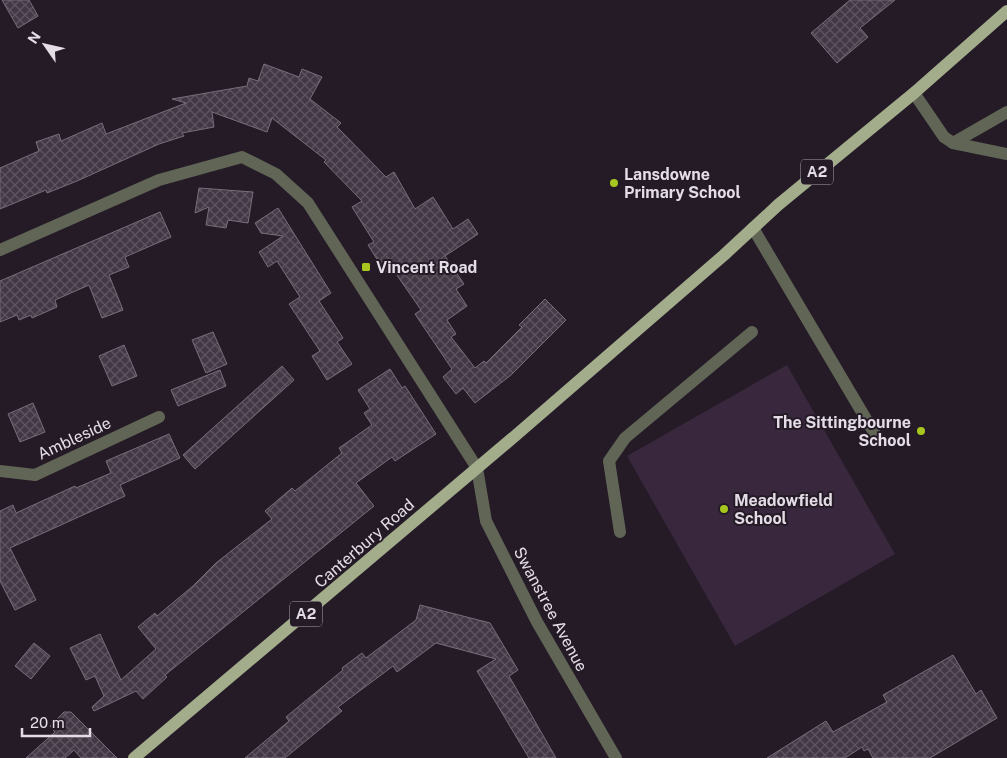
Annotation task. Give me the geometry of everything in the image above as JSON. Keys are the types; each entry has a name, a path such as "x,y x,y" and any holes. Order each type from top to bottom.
{"main road":[{"name":"A2","path":"477,468 754,228 778,205 914,93 1007,11"},
{"name":"Canterbury Road","path":"134,758 477,468"}],"street":[{"path":"914,93 944,137 953,143 1007,154"},
{"path":"953,143 1007,112"},
{"path":"0,250 159,180 242,157 276,174 308,204 477,468"},
{"path":"754,228 879,442"},
{"path":"620,532 609,461 625,438 752,332"},
{"name":"Ambleside","path":"0,471 34,475 159,417"},
{"name":"Swanstree Avenue","path":"477,468 486,521 537,622 616,758"}],"shaded area":[{"path":"787,365 895,554 735,646 627,456"}],"building":[{"path":"2,0 29,0 38,16 18,28"},
{"path":"850,0 895,0 860,28 868,37 837,63 811,33"},
{"path":"264,64 299,77 302,69 322,77 310,99 341,123 337,127 386,177 394,172 415,209 433,197 453,229 468,219 478,234 445,256 464,284 456,289 467,306 447,320 456,334 451,337 475,368 484,361 486,363 522,327 519,325 545,299 566,320 511,375 475,403 463,388 456,394 443,377 452,369 415,314 421,310 392,268 385,272 368,245 374,242 352,207 362,201 324,162 326,160 272,118 267,132 212,112 214,127 182,133 184,136 159,144 77,181 47,193 46,190 0,209 0,168 39,151 36,142 59,134 61,141 102,123 106,134 186,103 172,99 247,86 249,78 258,81"},
{"path":"199,188 253,192 248,223 228,220 226,228 206,225 209,207 195,213"},
{"path":"278,208 331,293 319,301 343,338 337,342 352,364 327,380 312,356 320,351 289,304 300,297 277,261 268,267 259,252 283,236 261,233 255,223"},
{"path":"160,212 171,237 125,257 129,267 109,275 123,310 102,318 89,285 55,300 57,307 32,318 31,315 19,320 17,315 0,322 0,281"},
{"path":"213,332 227,364 206,373 192,340"},
{"path":"124,345 137,376 112,386 99,356"},
{"path":"282,366 294,380 195,469 183,455"},
{"path":"390,369 402,388 405,386 436,434 395,461 392,457 356,483 374,506 165,675 167,677 143,699 136,691 94,711 92,707 104,696 95,676 86,680 70,648 100,634 121,680 156,649 138,627 155,613 157,616 193,586 216,563 272,519 265,511 292,488 295,491 342,453 339,448 372,425 364,413 370,409 358,390"},
{"path":"220,370 226,386 178,406 171,390"},
{"path":"33,403 45,432 20,442 8,414"},
{"path":"169,434 180,458 120,485 125,496 10,548 36,600 15,610 0,581 0,511 13,505 16,513 75,486 76,488 111,473 106,461"},
{"path":"420,605 490,623 518,670 509,676 556,758 529,758 477,671 496,659 436,643 397,672 393,666 338,707 342,711 285,758 245,758 289,721 286,717 343,670 342,668 362,653 366,658 416,620"},
{"path":"34,643 50,656 31,679 15,666"},
{"path":"953,655 976,694 981,690 997,718 930,758 873,758 868,749 864,751 862,747 845,758 767,758 826,721 833,732 887,702 883,695"},
{"path":"64,712 71,712 117,758 81,758 74,750 65,758 26,758 55,732 50,726"}],"place":[{"name":"Lansdowne Primary School","path":"614,183"},
{"name":"Vincent Road","path":"366,267"},
{"name":"The Sittingbourne School","path":"921,431"},
{"name":"Meadowfield School","path":"724,509"}]}
